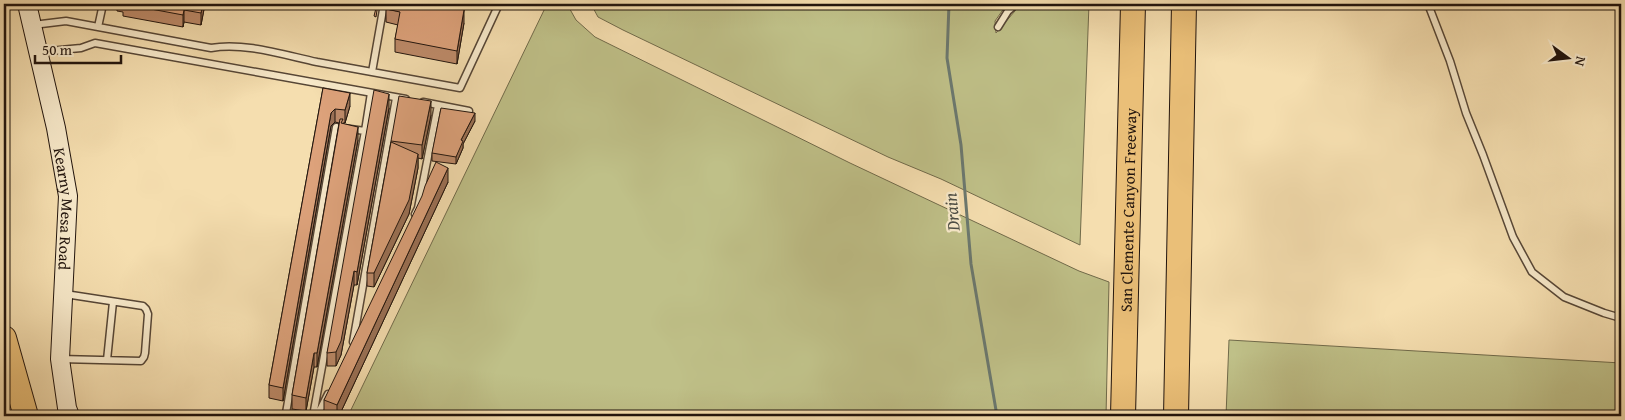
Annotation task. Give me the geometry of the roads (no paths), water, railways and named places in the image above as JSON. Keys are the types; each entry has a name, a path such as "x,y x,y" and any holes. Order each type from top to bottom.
{"highway":[{"name":"San Clemente Canyon Freeway","path":"1123,416 1133,4"},
{"path":"1176,416 1184,4"},
{"path":"4,338 26,416"}],"street":[{"name":"Kearny Mesa Road","path":"27,4 56,128 68,196 60,359 67,408 70,416"}],"lane":[{"path":"98,27 103,4"},
{"path":"372,72 384,4"},
{"path":"32,25 66,21 211,48 222,46 247,48 460,88 499,4"},
{"path":"998,27 1008,11 1016,4"},
{"path":"1428,4 1450,61 1466,113 1484,155 1513,237 1532,272 1564,297 1621,318"},
{"path":"38,52 81,48 95,42 469,111"},
{"path":"315,416 372,93"},
{"path":"353,342 396,98"},
{"path":"413,216 418,208 438,105"},
{"path":"304,416 286,413 336,127 365,131"},
{"path":"60,359 140,361 145,353 148,314 143,306 64,294"},
{"path":"107,360 113,302"},
{"path":"349,350 366,315"},
{"path":"315,416 333,383"}],"waterway":[{"name":"Drain","path":"949,4 947,58 961,145 971,264 997,416"}]}
